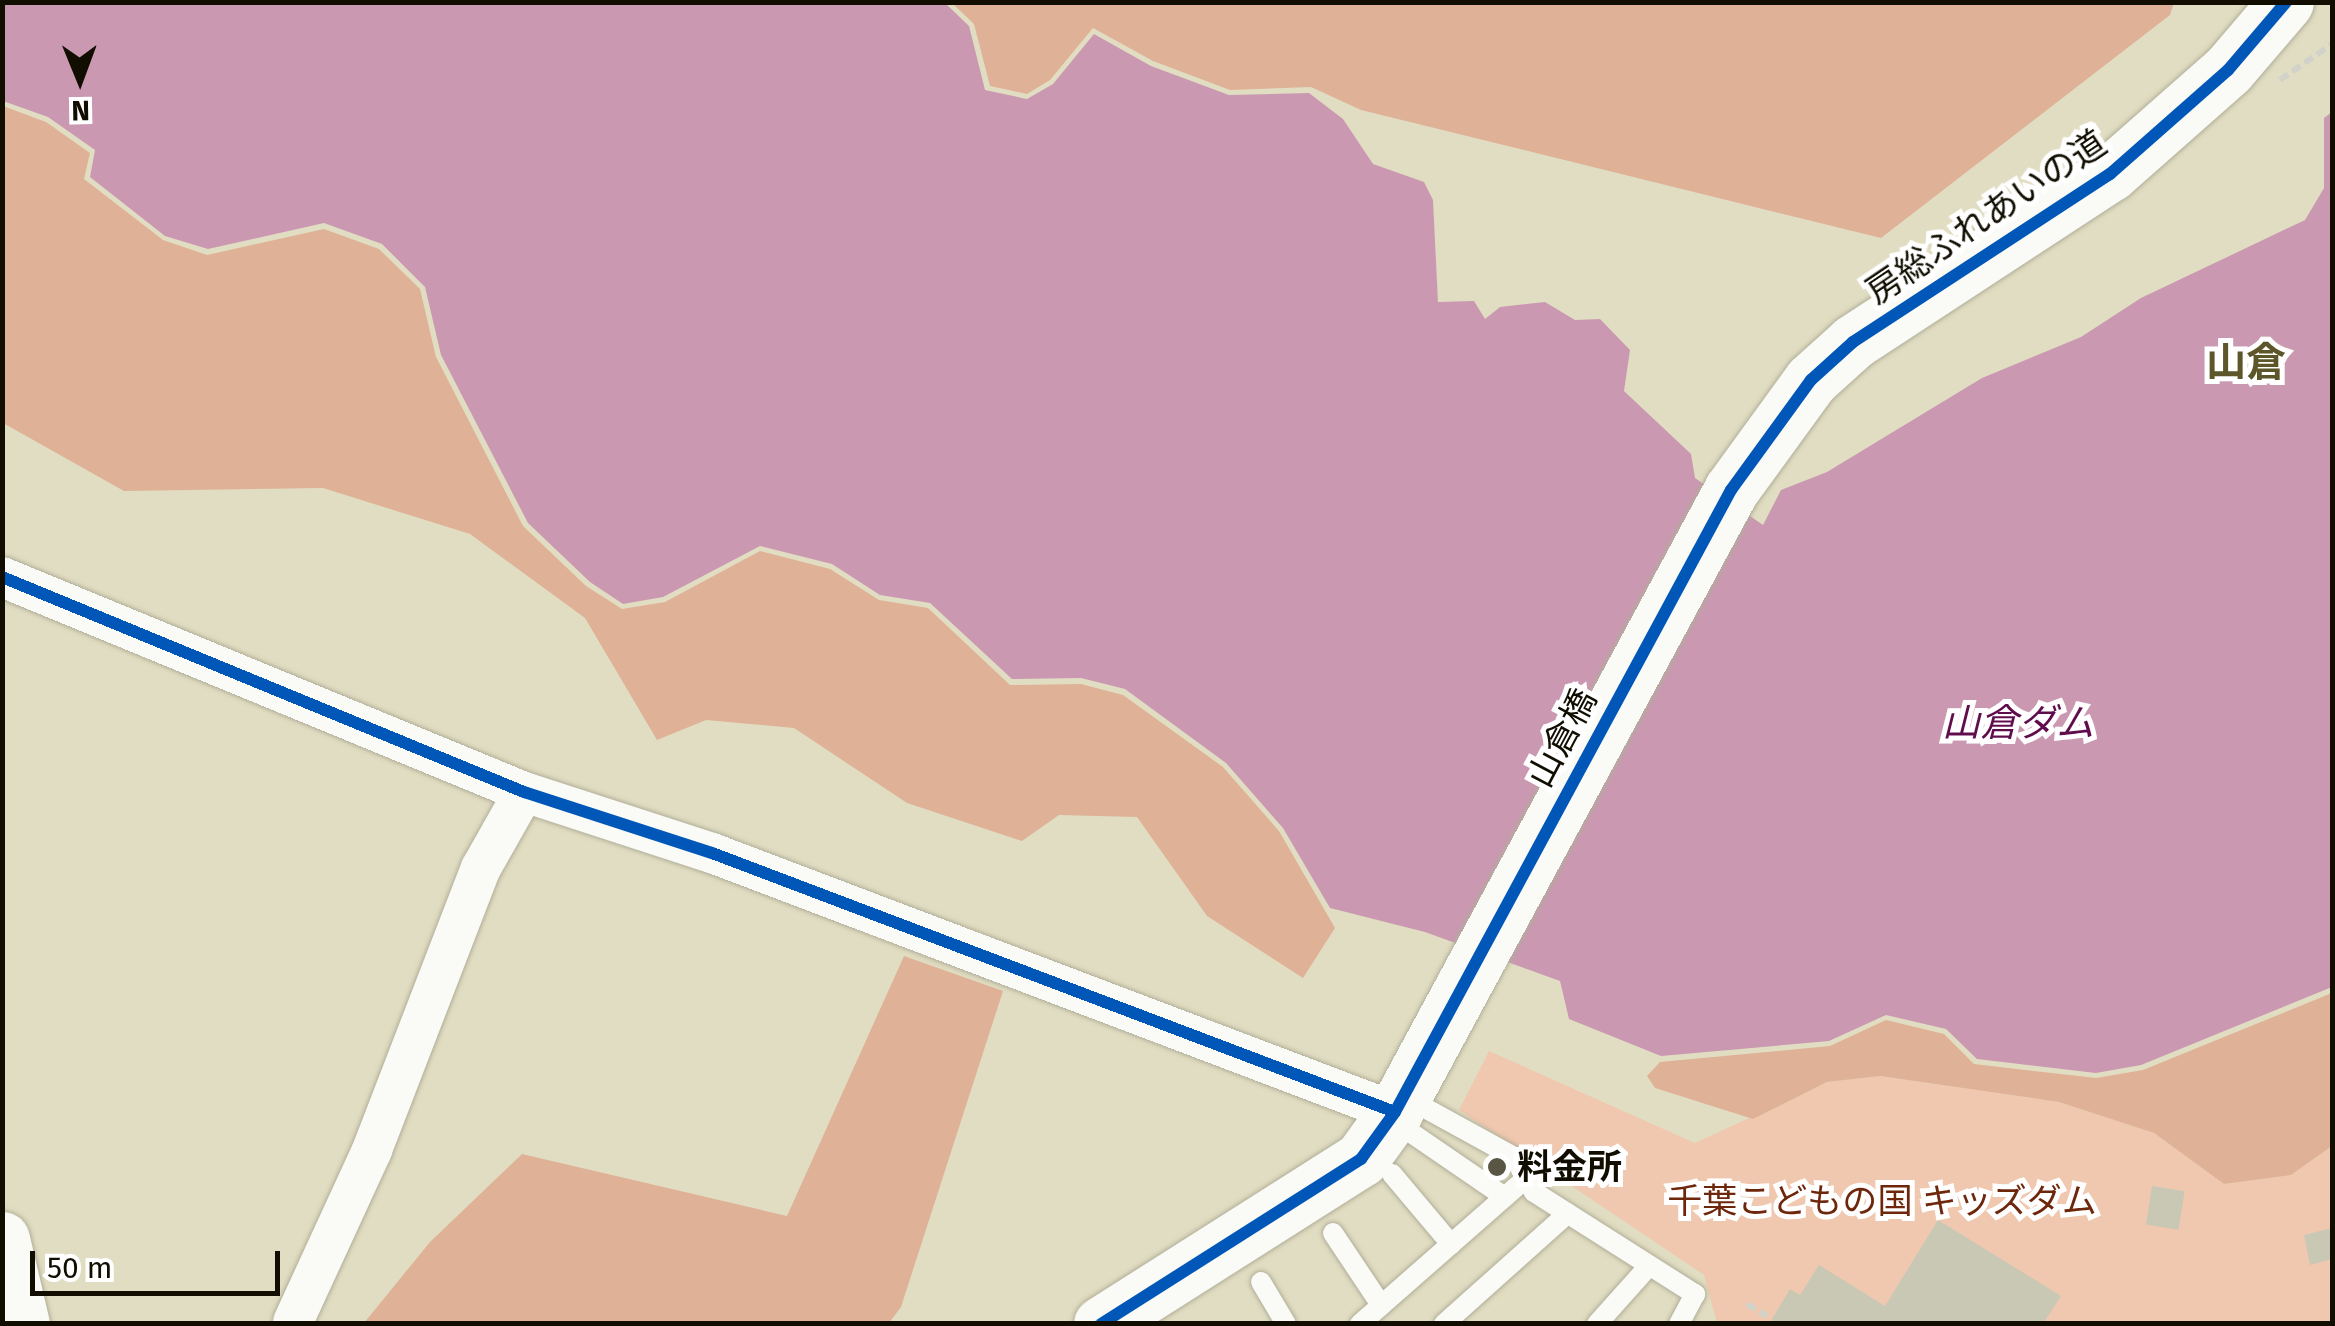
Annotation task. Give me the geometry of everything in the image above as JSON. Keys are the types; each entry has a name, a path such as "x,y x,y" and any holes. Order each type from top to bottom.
{"street":[{"name":"房総ふれあいの道","path":"1730,490 1777,418 1853,342 2110,174 2228,70 2286,2"},
{"name":"山倉橋","path":"1100,1324 1306,1200 1360,1159 1396,1109 1730,490"},
{"path":"2,577 524,792 712,853 1396,1109"},
{"path":"293,1322 372,1150 482,868 524,792"},
{"path":"2,1240 22,1324"}],"lane":[{"path":"1396,1109 1514,1157 1530,1185 1695,1294 1679,1324"},
{"path":"1396,1109 1505,1197"},
{"path":"1392,1174 1451,1244"},
{"path":"1360,1324 1505,1197 1530,1185"},
{"path":"1444,1324 1568,1213"},
{"path":"1334,1233 1381,1306"},
{"path":"1597,1324 1648,1266"},
{"path":"1261,1282 1286,1324"}],"path":[{"path":"1747,1304 1767,1316"}],"green space":[{"name":"千葉こどもの国 キッズダム","path":"1489,1051 1695,1143 1827,1082 1880,1076 2059,1102 2154,1133 2224,1184 2291,1175 2332,1146 2332,1323 1717,1323 1704,1275 1459,1110"}],"shaded area":[{"path":"952,3 2174,3 2170,15 1881,238 1361,110 1311,87 1230,90 1153,61 1093,28 1050,80 1027,94 990,86 974,24"},
{"path":"3,106 46,122 90,153 84,179 163,240 207,255 324,229 379,249 420,289 436,357 523,526 586,586 622,609 665,602 760,551 830,569 879,600 928,608 1010,685 1081,684 1123,695 1223,767 1279,831 1335,928 1303,978 1207,916 1137,817 1059,815 1022,841 907,803 794,728 706,720 657,740 585,618 470,534 323,488 124,491 3,423"},
{"path":"904,956 1003,991 901,1307 889,1323 364,1323 430,1242 522,1154 787,1216"},
{"path":"2332,993 2332,1146 2291,1175 2224,1184 2154,1133 2059,1102 1880,1076 1827,1082 1753,1119 1655,1088 1647,1076 1660,1062 1830,1046 1886,1020 1944,1034 1974,1064 2096,1078 2143,1070"}],"water":[{"name":"山倉ダム","path":"3,3 945,3 969,26 985,90 1027,99 1053,84 1094,34 1151,66 1229,95 1309,93 1343,119 1373,164 1424,182 1433,200 1438,302 1474,301 1485,319 1500,307 1545,302 1575,320 1600,319 1630,350 1624,391 1691,454 1695,478 1763,525 1781,490 1827,472 1982,378 2081,337 2141,298 2305,220 2324,188 2324,118 2332,112 2332,987 2141,1065 2096,1073 1977,1059 1946,1029 1886,1015 1829,1041 1661,1056 1569,1019 1560,981 1425,932 1330,908 1283,828 1226,763 1125,689 1081,678 1012,679 930,603 880,595 832,564 760,546 663,597 623,604 590,582 528,523 441,355 425,287 382,244 324,223 208,249 165,236 90,177 95,150 48,117 3,101"}],"building":[{"path":"2152,1186 2185,1191 2178,1230 2146,1225"},
{"path":"1938,1220 2061,1296 2043,1324 1769,1324 1790,1289 1800,1295 1819,1265 1885,1306"},
{"path":"2332,1228 2332,1259 2310,1265 2304,1235"}],"cycle path":[{"path":"1101,1324 1361,1159 1395,1112 1731,490 1811,380 1853,342 2110,174 2228,70 2286,2"},
{"path":"2,577 524,792 712,853 1395,1112"}],"place":[{"name":"料金所","path":"1497,1167"}],"district":[{"name":"山倉","path":"2246,363"}]}
